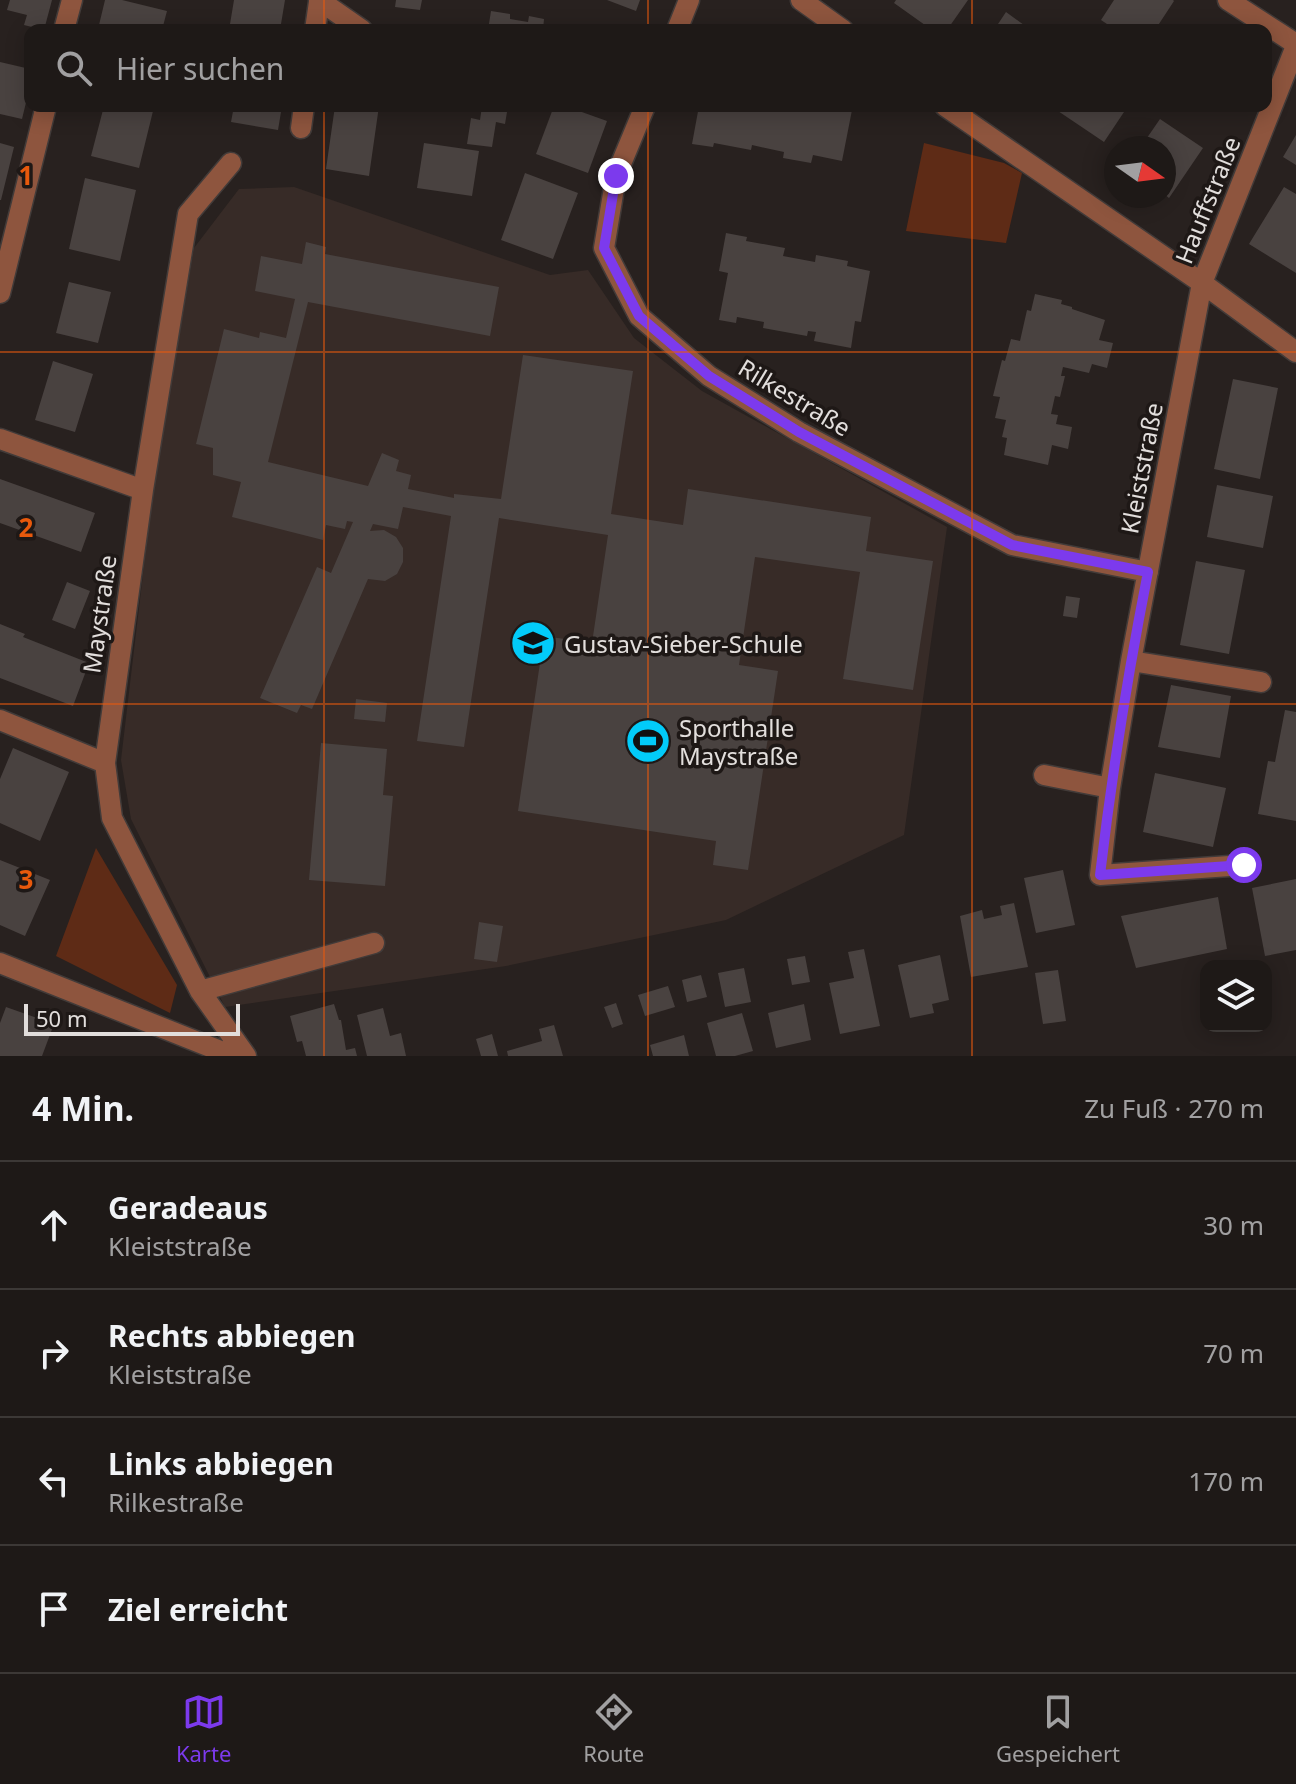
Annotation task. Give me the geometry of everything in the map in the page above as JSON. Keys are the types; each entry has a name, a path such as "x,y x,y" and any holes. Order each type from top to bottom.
{"street":[{"path":"66,24 72,0"},
{"path":"679,24 689,0"},
{"path":"801,0 835,24"},
{"name":"Hauffstraße","path":"1228,0 1264,24"},
{"path":"316,24 319,1 353,24"},
{"name":"Hauffstraße","path":"1272,29 1296,45 1272,106"},
{"path":"0,293 45,112"},
{"path":"301,128 303,112"},
{"name":"Rilkestraße","path":"643,112 616,176 604,248 639,316 709,376 799,432 1012,545 1148,572"},
{"path":"954,112 1202,283 1296,352"},
{"name":"Hauffstraße","path":"1202,283 1270,112"},
{"name":"Maystraße","path":"231,163 188,214 143,490 105,763 112,818 200,991 246,1056"},
{"name":"Kleiststraße","path":"1202,283 1131,661 1110,788 1100,875 1244,865"},
{"path":"0,439 143,490"},
{"path":"1131,661 1261,682"},
{"path":"0,720 105,763"},
{"path":"1044,775 1110,788"},
{"path":"200,991 374,943"},
{"path":"0,963 233,1056"}],"shaded area":[{"path":"924,143 1004,163 1022,173 1006,243 906,231"},
{"name":"Gustav-Sieber-Schule","path":"294,187 550,275 588,270 634,338 702,391 947,527 904,835 726,920 506,966 225,1007 131,819 121,760 152,498 194,248 239,189"},
{"path":"96,848 177,985 170,1013 56,956"}],"building":[{"path":"10,0 52,0 46,24 24,24 27,15 7,10"},
{"path":"105,0 122,0 167,11 164,24 99,24"},
{"path":"234,0 285,0 281,24 230,24"},
{"path":"396,0 422,0 420,10 395,7"},
{"path":"607,0 640,0 636,11"},
{"path":"896,0 968,0 951,24 924,24 894,3"},
{"path":"1114,0 1174,1 1159,24 1107,24 1101,20"},
{"path":"491,11 510,14 510,19 528,22 529,16 544,19 544,24 489,24"},
{"path":"1006,12 1023,24 998,24"},
{"path":"0,62 24,68 22,119 0,114"},
{"path":"102,112 153,112 139,168 91,156"},
{"path":"233,112 281,112 278,130 231,122"},
{"path":"334,112 378,112 369,176 326,169"},
{"path":"481,112 507,112 505,124 496,122 492,147 467,144 471,118 480,120"},
{"path":"552,112 582,112 607,121 588,173 536,154"},
{"path":"698,112 852,112 842,161 813,155 811,163 783,158 784,152 752,145 751,150 714,143 713,147 692,144"},
{"path":"1059,112 1124,112 1108,136 1104,136 1104,142"},
{"path":"1160,119 1203,148 1176,188 1176,136 1148,136"},
{"path":"1296,135 1296,165 1283,157"},
{"path":"0,143 14,147 1,200 0,200"},
{"path":"424,143 479,151 472,196 417,188"},
{"path":"525,173 578,193 553,259 501,240"},
{"path":"85,178 136,190 120,261 69,249"},
{"path":"1284,187 1296,194 1296,273 1249,244"},
{"path":"726,233 747,237 746,241 785,248 783,256 815,262 816,255 848,261 847,266 870,271 861,322 855,321 851,348 814,341 816,332 808,331 807,336 763,328 764,322 737,317 736,323 719,320 728,273 719,271"},
{"path":"306,242 326,247 325,254 499,287 490,336 308,302 268,462 368,486 382,453 399,460 396,471 411,475 408,489 454,498 454,494 501,499 523,355 633,371 611,514 683,525 688,489 871,517 866,551 933,561 913,690 843,679 860,572 755,557 739,665 778,671 748,870 713,865 716,841 518,811 544,636 592,643 608,535 499,518 464,747 417,741 451,516 403,507 398,529 373,524 370,531 384,530 396,537 403,548 403,562 397,574 385,581 368,579 312,709 301,705 297,713 260,698 317,567 331,573 353,522 347,521 345,529 326,525 323,540 232,517 241,482 213,475 213,448 196,444 224,329 259,338 260,332 286,338 295,299 255,291 261,256 302,264"},
{"path":"69,282 111,292 98,343 56,333"},
{"path":"1035,294 1062,300 1061,304 1105,320 1099,340 1113,343 1107,368 1092,364 1089,373 1063,367 1061,376 1065,376 1060,397 1055,396 1051,414 1058,415 1056,424 1072,427 1068,449 1052,445 1048,465 1004,455 1007,438 1002,437 1006,420 995,418 1000,397 993,396 1002,360 1005,361 1011,339 1020,341 1027,310 1031,311"},
{"path":"53,361 93,374 75,432 35,420"},
{"path":"1233,379 1278,388 1260,479 1214,469"},
{"path":"0,479 95,513 81,552 0,523"},
{"path":"1217,485 1273,496 1263,548 1207,537"},
{"path":"1196,561 1245,570 1229,654 1180,645"},
{"path":"67,582 90,591 75,629 52,620"},
{"path":"1066,596 1080,598 1077,618 1063,616"},
{"path":"0,624 25,634 23,637 89,663 73,706 0,678"},
{"path":"1171,685 1231,696 1220,758 1158,747"},
{"path":"356,699 387,703 385,722 354,719"},
{"path":"1285,710 1296,712 1296,821 1258,814 1268,761 1275,762"},
{"path":"321,743 387,749 383,795 393,796 385,886 309,880"},
{"path":"13,748 69,772 40,841 0,823 0,779"},
{"path":"1155,773 1226,788 1213,847 1143,832"},
{"path":"0,860 50,880 25,936 0,925"},
{"path":"1063,870 1075,925 1036,933 1024,878"},
{"path":"1296,879 1296,950 1265,956 1252,888"},
{"path":"1218,897 1227,949 1136,968 1121,916"},
{"path":"1014,903 1028,967 971,977 960,916 982,910 984,919 1002,915 1000,906"},
{"path":"479,922 503,926 497,962 474,959"},
{"path":"864,949 880,1026 840,1034 829,983 854,978 848,952"},
{"path":"940,955 949,1000 932,1004 934,1013 910,1018 898,965"},
{"path":"805,956 810,982 792,985 787,959"},
{"path":"744,968 751,1002 725,1007 718,973"},
{"path":"1058,970 1066,1021 1043,1024 1035,973"},
{"path":"701,975 707,997 687,1002 682,980"},
{"path":"668,986 675,1007 645,1016 638,995"},
{"path":"616,1003 623,1024 612,1028 604,1007"},
{"path":"334,1004 341,1020 346,1050 355,1048 357,1056 306,1056 302,1041 297,1042 290,1016"},
{"path":"804,1004 811,1040 776,1048 768,1013"},
{"path":"6,1007 54,1024 42,1056 0,1056 0,1023"},
{"path":"383,1008 390,1036 401,1033 406,1056 367,1056 357,1015"},
{"path":"742,1013 753,1051 735,1056 716,1056 707,1023"},
{"path":"554,1025 563,1056 508,1056 507,1051 542,1041 539,1029"},
{"path":"492,1034 498,1056 481,1056 476,1039"},
{"path":"684,1035 689,1056 653,1056 650,1045"}],"place":[{"name":"Gustav-Sieber-Schule","path":"533,643"},
{"name":"Sporthalle Maystraße","path":"648,741"}],"route":[{"path":"616,176 604,248 639,316 709,376 799,432 1012,545 1148,572 1110,788 1100,875 1244,865"}]}
